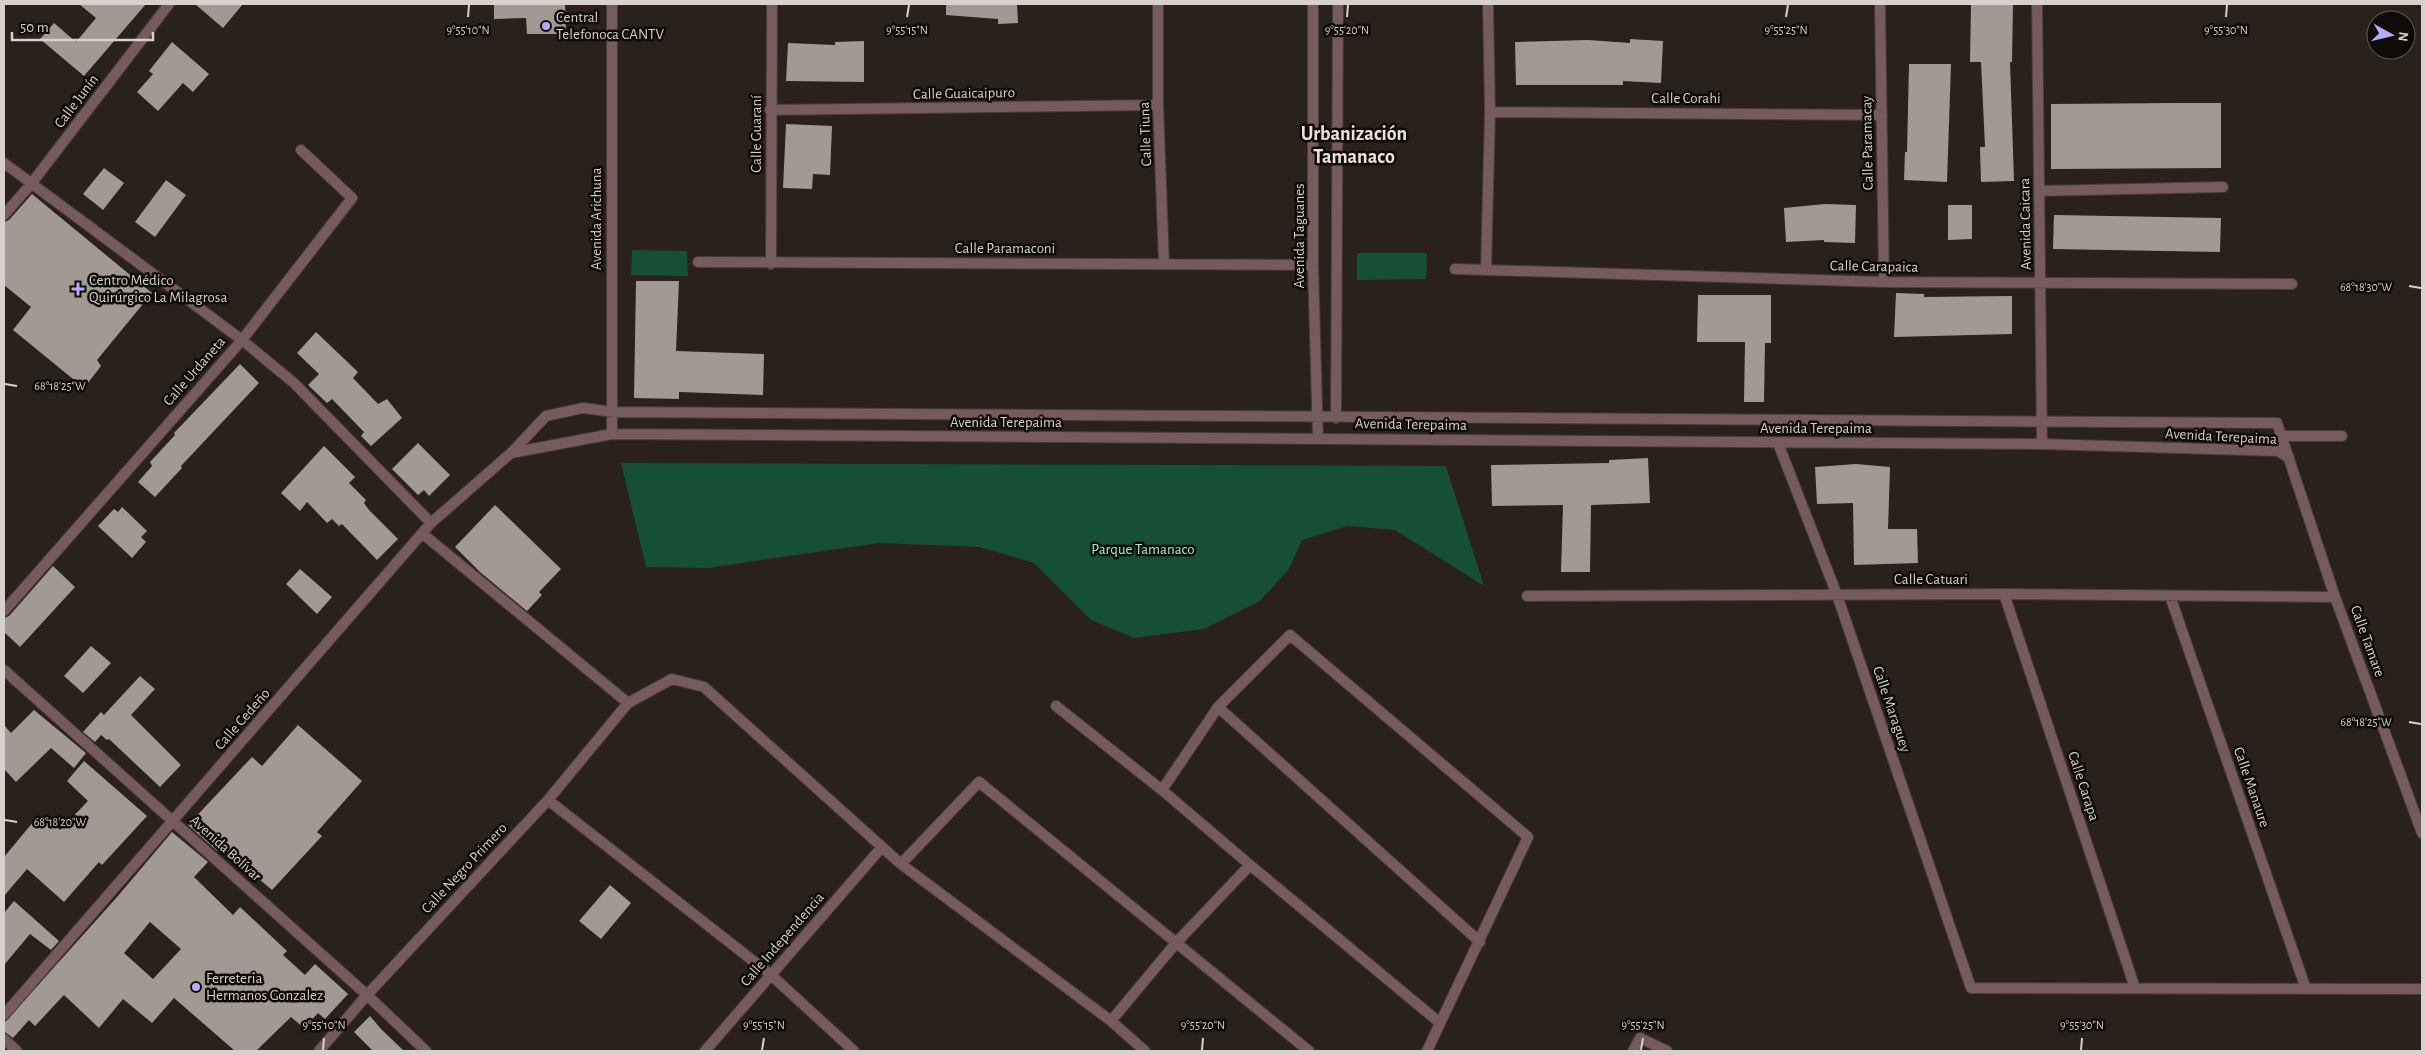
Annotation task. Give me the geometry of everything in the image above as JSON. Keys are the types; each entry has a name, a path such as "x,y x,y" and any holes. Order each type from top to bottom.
{"street":[{"name":"Calle Junín","path":"4,215 31,184 169,4"},
{"name":"Avenida Arichuna","path":"612,4 611,264 614,412 612,434"},
{"name":"Calle Guaraní","path":"771,264 770,110 772,4"},
{"name":"Calle Tiuna","path":"1158,4 1158,105 1164,263"},
{"name":"Avenida Taguanes","path":"1313,4 1313,265 1318,439"},
{"path":"1336,418 1338,4"},
{"path":"1486,270 1490,112 1488,4"},
{"name":"Calle Paramacay","path":"1880,4 1884,282"},
{"name":"Avenida Caicara","path":"2037,4 2042,444"},
{"name":"Calle Guaicaipuro","path":"770,110 1158,105"},
{"name":"Calle Corahi","path":"1490,112 1882,115"},
{"name":"Calle Urdaneta","path":"4,611 242,340 352,198 300,150"},
{"path":"4,163 242,340 294,383 431,523"},
{"path":"2039,191 2223,187"},
{"name":"Calle Paramaconi","path":"698,262 771,264 1164,263 1313,265"},
{"name":"Calle Carapaica","path":"1455,269 1884,282 2292,284"},
{"name":"Avenida Terepaima","path":"512,453 546,416 583,408 614,412 2277,423 2289,458"},
{"name":"Avenida Terepaima","path":"512,453 612,434 2042,444 2278,451 2289,458"},
{"path":"2281,436 2342,436"},
{"name":"Calle Maraguey","path":"1778,443 1837,595 1971,988 2135,988"},
{"name":"Calle Cedeño","path":"4,1015 431,523 512,453"},
{"name":"Calle Tamare","path":"2289,458 2335,597 2422,833"},
{"path":"423,534 628,703 672,679 704,688 901,864 1111,1021 1146,1051"},
{"name":"Calle Catuari","path":"1527,596 2004,594 2335,597"},
{"name":"Calle Carapa","path":"2004,594 2135,988"},
{"name":"Calle Manaure","path":"2170,596 2306,989"},
{"path":"1162,790 1218,707 1290,635 1528,838 1427,1051"},
{"name":"Avenida Bolívar","path":"4,670 367,995 426,1051"},
{"name":"Calle Negro Primero","path":"320,1051 367,995 548,800 628,703"},
{"path":"1056,706 1162,790 1250,866 1440,1023"},
{"path":"1218,707 1480,942"},
{"path":"901,864 978,782 1309,1051"},
{"path":"548,800 770,974 854,1051"},
{"name":"Calle Independencia","path":"705,1051 882,847"},
{"path":"1111,1021 1176,943 1250,866"},
{"path":"2135,988 2422,989"},
{"path":"1633,1051 1640,1038 1667,1051"},
{"path":"4,1039 17,1051"}],"green space":[{"path":"632,250 687,251 688,276 631,275"},
{"path":"1357,253 1427,253 1426,279 1357,280"},
{"name":"Parque Tamanaco","path":"621,463 1446,466 1484,586 1395,530 1347,526 1302,540 1289,569 1260,601 1204,629 1134,638 1091,620 1034,563 979,547 879,543 708,568 646,567"}],"building":[{"path":"79,4 146,4 84,76 40,39 54,23 76,42 96,18"},
{"path":"195,4 243,4 223,28"},
{"name":"Central Telefonoca CANTV","path":"494,4 565,4 566,34 527,34 526,18 494,19"},
{"path":"946,4 1017,4 1018,23 998,24 998,19 946,15"},
{"path":"1971,4 2013,4 2012,62 2010,62 2014,181 1981,182 1980,147 1985,147 1981,62 1970,62"},
{"path":"1630,39 1663,41 1661,83 1623,81 1623,85 1516,85 1515,42 1588,40 1630,43"},
{"path":"864,41 864,82 786,81 788,43 835,45 835,42"},
{"path":"172,42 209,74 193,92 183,83 158,111 137,92 153,74 149,71"},
{"path":"1909,64 1951,64 1947,182 1904,180 1905,152 1907,152"},
{"path":"2221,103 2221,168 2051,169 2051,104"},
{"path":"786,124 832,126 830,175 813,174 812,189 783,188"},
{"path":"104,168 124,183 103,210 83,194"},
{"path":"166,180 186,195 155,237 135,222"},
{"name":"Centro Médico Quirúrgico La Milagrosa","path":"32,194 152,293 97,360 101,366 84,388 13,330 31,307 4,285 4,222 9,220"},
{"path":"1825,204 1856,205 1855,243 1824,242 1824,240 1786,242 1784,208"},
{"path":"1948,205 1972,205 1972,239 1948,240"},
{"path":"2054,215 2221,218 2220,252 2053,249"},
{"path":"636,281 679,281 676,351 764,354 763,395 679,392 679,399 634,398"},
{"path":"1896,293 1924,294 1924,297 2012,296 2012,334 1894,337"},
{"path":"1698,295 1771,295 1771,343 1765,343 1764,402 1744,402 1745,342 1697,342"},
{"path":"316,332 358,372 353,378 378,404 387,399 402,418 371,446 361,436 364,432 332,399 327,403 308,385 319,374 297,353"},
{"path":"240,364 259,383 181,466 182,468 155,497 138,482 152,466 150,462 175,435 174,433"},
{"path":"418,443 450,475 429,496 424,490 418,495 392,469"},
{"path":"324,446 355,477 349,483 366,500 364,503 369,510 398,539 377,560 342,524 339,526 332,519 327,523 307,502 300,511 281,493"},
{"path":"1648,458 1650,503 1591,505 1590,572 1561,572 1563,505 1492,506 1491,465 1609,463 1609,460"},
{"path":"1856,464 1890,467 1888,529 1917,529 1918,563 1854,565 1853,503 1817,504 1815,467"},
{"path":"495,505 561,569 539,592 542,595 527,611 480,572 455,547"},
{"path":"122,507 147,531 141,537 146,542 132,558 98,526 114,509 118,512"},
{"path":"53,566 75,587 20,647 4,632 4,618 9,616"},
{"path":"300,569 332,597 317,614 286,584"},
{"path":"91,646 111,663 83,693 64,676"},
{"path":"140,676 155,689 131,715 181,765 160,787 109,739 107,740 101,735 95,742 83,732 101,712 104,715"},
{"path":"34,710 86,753 74,768 51,748 16,782 4,769 4,725 11,733"},
{"path":"298,725 362,781 317,832 322,836 272,890 221,847 217,851 188,825 252,757 262,766"},
{"path":"84,761 147,816 102,865 99,862 64,902 27,869 4,896 4,857 34,821 38,824 45,816 60,830 88,801 67,781"},
{"path":"172,832 208,862 194,877 233,915 240,907 287,951 283,955 305,975 315,964 348,994 325,1019 318,1013 304,1028 291,1017 256,1051 235,1051 174,998 152,1023 123,999 99,1028 64,995 35,1026 29,1020 13,1038 5,1032 5,1022 117,897","holes":["150,922 181,949 153,979 124,953"]},
{"path":"610,885 631,903 601,939 579,921"},
{"path":"14,901 59,941 51,950 30,934 4,965 4,913"},
{"path":"370,1016 404,1051 373,1051 354,1032"}],"place":[{"name":"Central Telefonoca CANTV","path":"546,26"},
{"name":"Centro Médico Quirúrgico La Milagrosa","path":"78,289"},
{"name":"Ferreteria Hermanos Gonzalez","path":"196,987"}],"district":[{"name":"Urbanización Tamanaco","path":"1354,144"}]}
